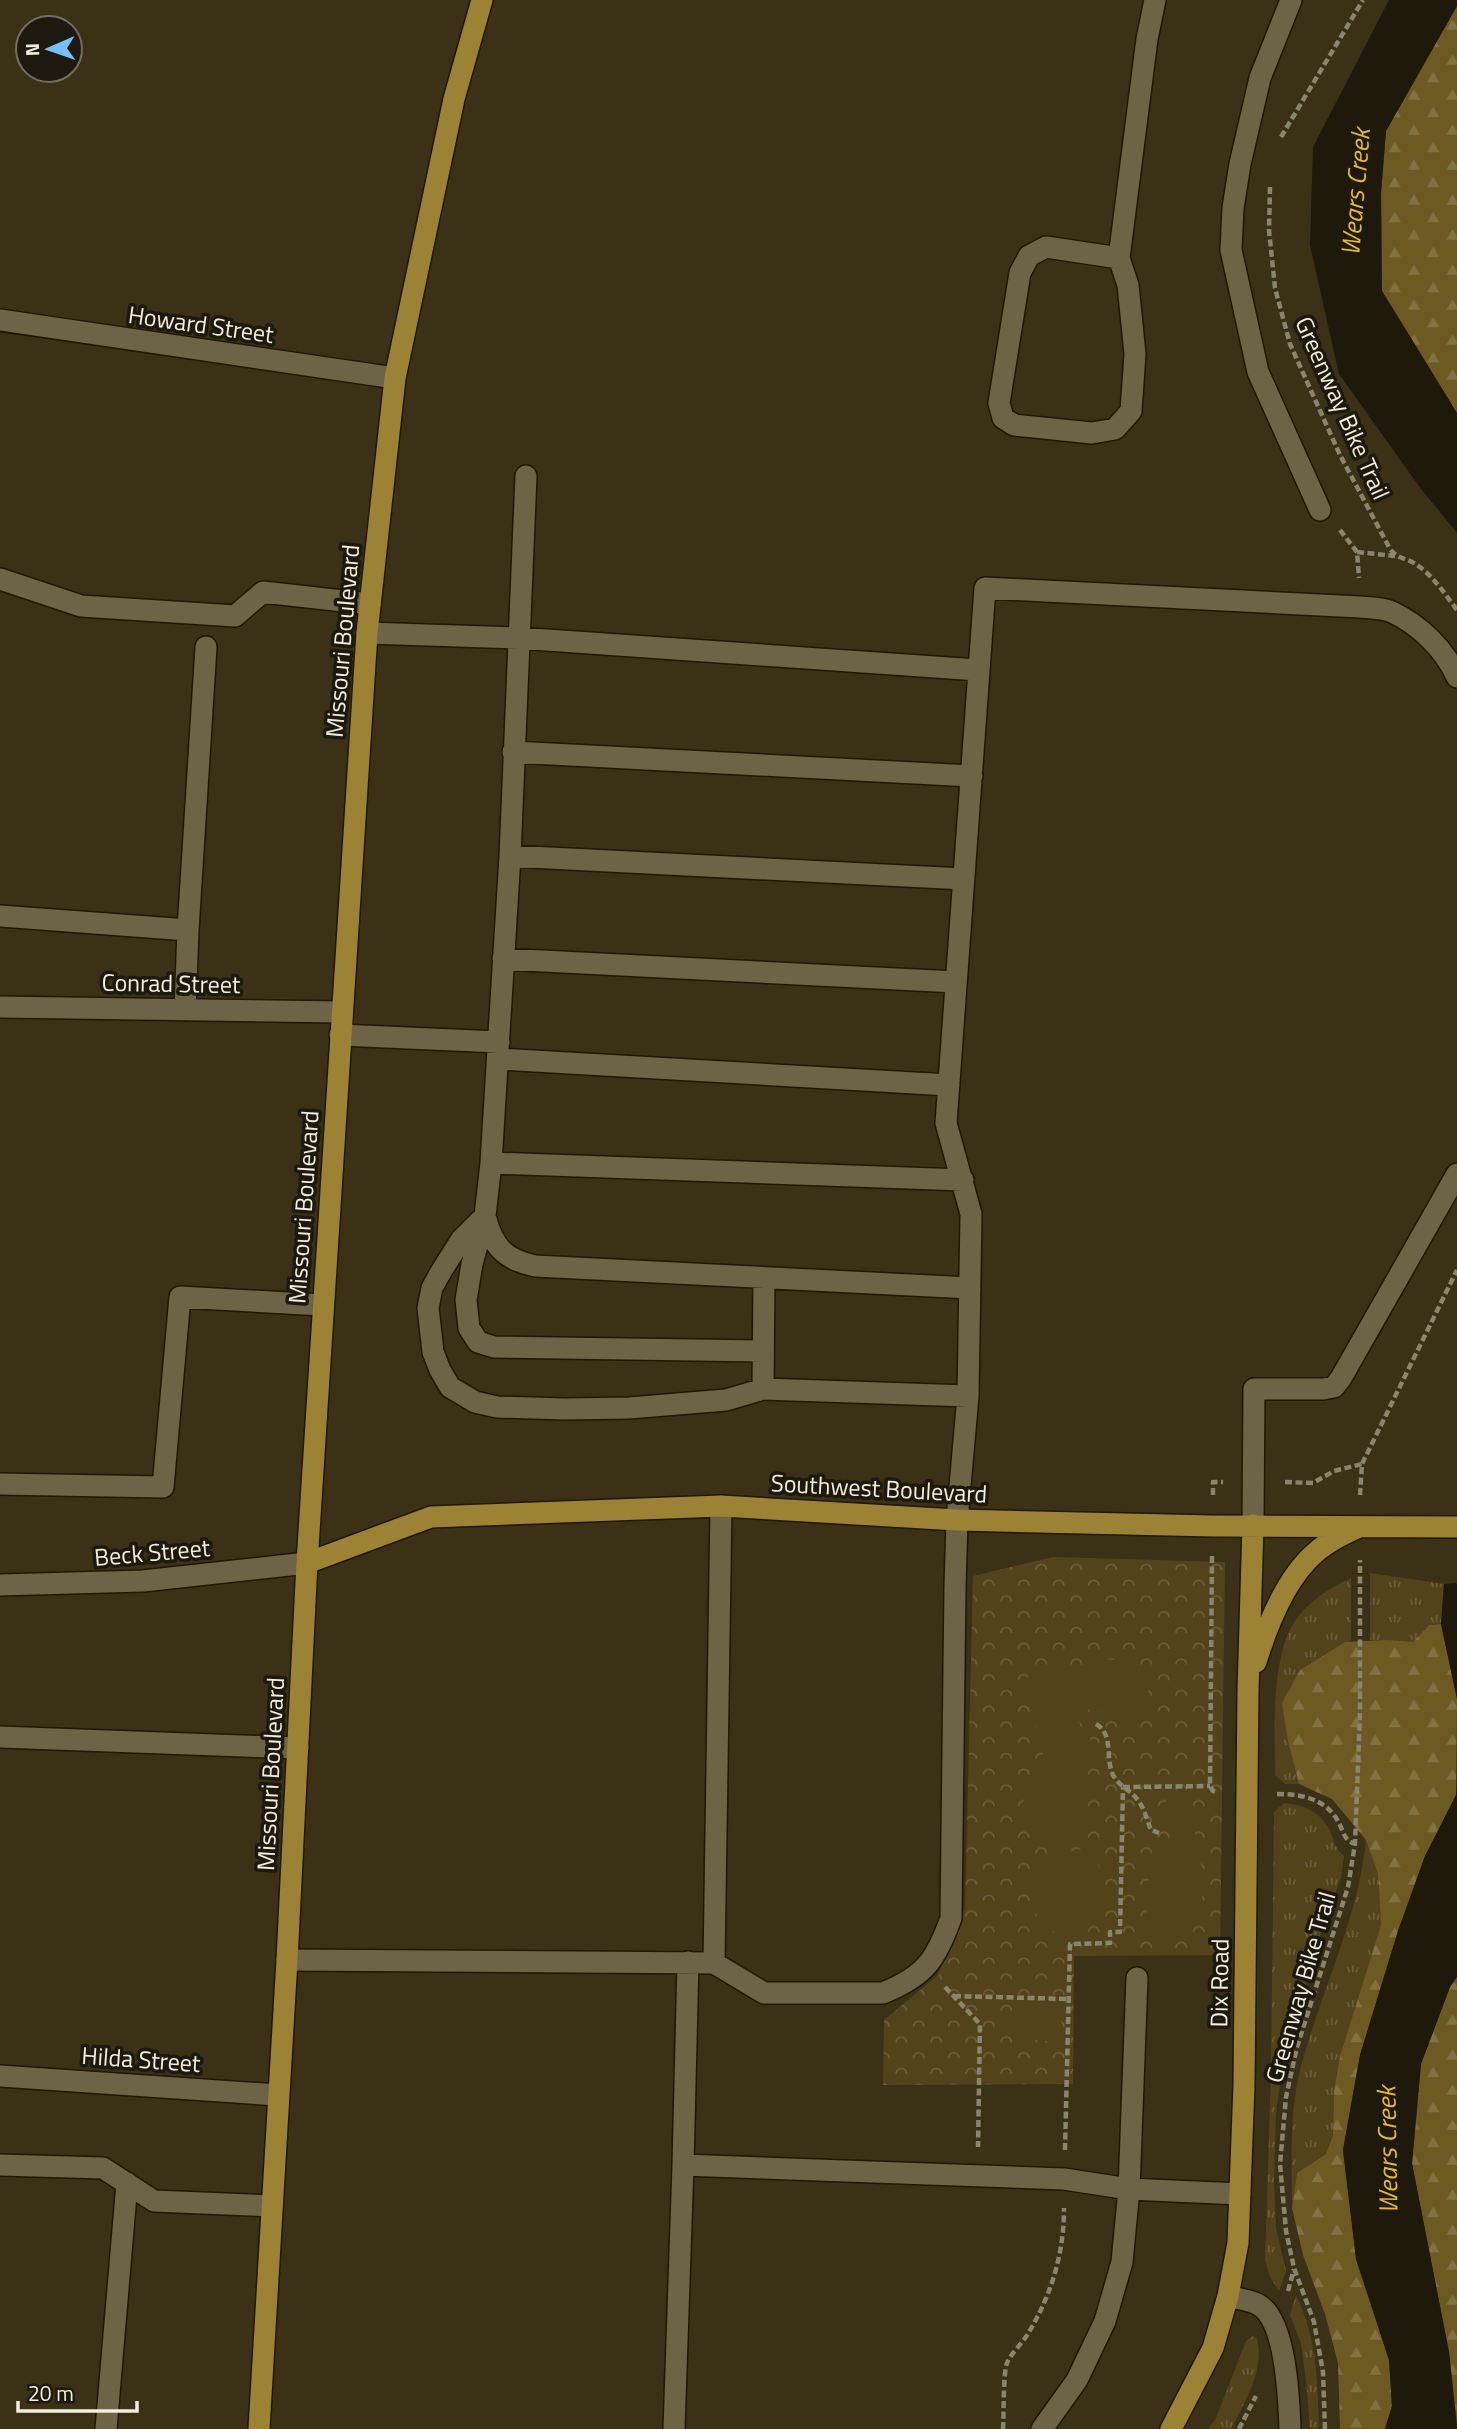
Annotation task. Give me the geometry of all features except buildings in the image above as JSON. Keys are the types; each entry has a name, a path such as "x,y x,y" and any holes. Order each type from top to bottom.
{"main road":[{"name":"Missouri Boulevard","path":"258,2429 287,1960 307,1563 367,633 395,378 454,99 482,0"},
{"name":"Southwest Boulevard","path":"307,1563 431,1517 720,1506 957,1520 1457,1527"},
{"name":"Dix Road","path":"1171,2429 1213,2348 1228,2296 1238,2243 1244,2057 1248,1691 1254,1525"},
{"path":"1248,1691 1268,1622 1289,1586 1313,1554 1334,1539 1360,1526"}],"street":[{"path":"1119,258 1046,247 1029,256 1020,273 999,403 1003,418 1014,425 1093,433 1115,429 1131,411 1135,354 1128,285 1119,258 1147,39 1155,0"},
{"path":"1291,0 1260,78 1240,164 1233,208 1231,250 1258,372 1320,510"},
{"name":"Howard Street","path":"0,320 395,378"},
{"path":"526,476 499,1050 485,1216 466,1300 469,1328 478,1342 494,1347 763,1351"},
{"path":"0,579 81,606 234,617 263,592 370,604"},
{"path":"287,1960 714,1963 764,1993 883,1993 902,1985 926,1968 941,1945 951,1918 957,1520 968,1396 971,1214 946,1123 985,588 1360,607 1391,611 1421,629 1451,664 1457,677"},
{"path":"367,633 518,638 978,670"},
{"path":"185,1010 206,647"},
{"path":"513,752 972,776"},
{"path":"510,856 964,879"},
{"path":"0,916 188,930"},
{"path":"503,958 957,982"},
{"name":"Conrad Street","path":"0,1007 341,1012"},
{"path":"340,1035 949,1085"},
{"path":"491,1163 963,1180"},
{"path":"1254,1525 1254,1390 1334,1387 1457,1174"},
{"path":"485,1216 491,1237 503,1253 519,1262 535,1266 970,1288"},
{"path":"485,1216 461,1240 442,1270 432,1287 428,1308 433,1352 440,1370 450,1387 475,1402 496,1407 629,1408 726,1400 763,1389 968,1396"},
{"path":"763,1389 764,1279"},
{"path":"0,1484 163,1487 180,1297 323,1305"},
{"path":"714,1963 720,1506"},
{"name":"Beck Street","path":"0,1585 143,1581 307,1563"},
{"path":"0,1737 298,1748"},
{"path":"674,2429 688,1962"},
{"path":"1042,2429 1077,2380 1105,2321 1122,2262 1129,2189 1136,1978"},
{"name":"Hilda Street","path":"0,2076 278,2095"},
{"path":"0,2165 103,2168 155,2201 272,2206"},
{"path":"684,2165 1064,2179 1129,2189 1240,2194"},
{"path":"106,2429 127,2183"},
{"path":"1228,2296 1260,2305 1273,2322 1282,2346 1290,2429"}],"path":[{"path":"1278,147 1281,136 1363,0"},
{"name":"Greenway Bike Trail","path":"1271,182 1269,230 1275,288 1290,344 1340,455 1390,549 1396,556 1414,563 1429,575 1457,610"},
{"path":"1320,510 1344,534 1357,552 1360,607"},
{"path":"1357,552 1396,556"},
{"path":"1360,1492 1362,1464 1457,1270"},
{"name":"Greenway Bike Trail","path":"1325,2429 1323,2372 1314,2322 1294,2268 1286,2231 1280,2164 1286,2097 1294,2059 1348,1887 1355,1844 1360,1713 1360,1569"},
{"path":"1096,1724 1102,1727 1106,1734 1109,1761 1114,1776 1137,1798 1151,1830 1159,1833"},
{"path":"1123,1787 1210,1786"},
{"path":"1003,2429 1007,2363 1024,2342 1043,2309 1059,2265 1064,2230 1070,1944 1110,1943 1111,1932 1120,1932 1123,1787"},
{"path":"926,1968 980,2024 977,2176"},
{"path":"953,1996 1069,1999"}],"green space":[{"path":"1457,6 1457,413 1382,291 1381,193 1386,131"},
{"path":"1053,1557 1225,1562 1220,1955 1074,1956 1073,2084 883,2085 884,2020 938,1975 965,1908 973,1576"},
{"path":"1370,1573 1444,1584 1441,1624 1429,1625 1413,1642 1370,1640"},
{"path":"1351,1578 1351,1641 1300,1670 1288,1741 1299,1784 1285,1784 1275,1775 1276,1690 1284,1646 1291,1627 1302,1612 1325,1592"},
{"path":"1441,1624 1457,1699 1456,1795 1425,1856 1398,1931 1360,2055 1343,2150 1356,2259 1389,2360 1392,2406 1385,2429 1340,2429 1338,2363 1325,2314 1303,2255 1292,2208 1297,2173 1326,2154 1333,2135 1334,2091 1340,2056 1381,1925 1378,1874 1366,1840 1332,1799 1299,1784 1282,1703 1300,1670 1345,1642 1413,1642 1429,1625"},
{"path":"1096,1659 1123,1660 1139,1674 1148,1690 1139,1722 1121,1723 1096,1710 1084,1711 1077,1716 1082,1730 1093,1742 1094,1764 1084,1783 1088,1810 1085,1833 1066,1844 1045,1843 1031,1834 1023,1820 1024,1801 1042,1765 1043,1755 1028,1704 1026,1684 1030,1674 1040,1664 1074,1669"},
{"path":"1167,1800 1182,1805 1191,1818 1202,1882 1199,1910 1193,1922 1184,1932 1171,1939 1155,1930 1147,1913 1144,1891 1162,1849 1170,1848 1171,1824 1163,1823 1160,1810"},
{"path":"1284,1803 1303,1807 1319,1816 1344,1856 1341,1878 1324,1923 1282,2066 1276,2114 1274,2182 1276,2228 1286,2271 1279,2291 1270,2277 1265,2260 1271,2073 1274,1812"},
{"path":"1366,1840 1378,1874 1381,1925 1340,2056 1334,2091 1333,2135 1326,2154 1297,2173 1292,2208 1292,2139 1296,2087 1308,2041 1347,1928 1362,1870"},
{"path":"1083,1849 1098,1865 1103,1886 1101,1897 1091,1918 1074,1932 1064,1936 1044,1924 1037,1915 1029,1894 1030,1882 1034,1871 1045,1858 1060,1852"},
{"path":"1457,1977 1457,2423 1449,2352 1412,2164 1421,2064 1450,1987"},
{"path":"1017,2003 1062,2005 1061,2035 1047,2041 1026,2039 1018,2027"},
{"path":"1296,2295 1312,2345 1317,2377 1319,2429 1310,2429 1301,2344 1290,2315"},
{"path":"1253,2336 1257,2339 1258,2362 1244,2404 1231,2429 1208,2429 1216,2418 1246,2341"}],"water":[{"name":"Wears Creek","path":"1389,0 1457,0 1457,6 1386,131 1381,193 1382,291 1457,413 1457,533 1421,489 1339,374 1310,245 1313,147"},
{"path":"1457,1583 1457,1699 1441,1624 1444,1584"},
{"name":"Wears Creek","path":"1457,1781 1457,1977 1450,1987 1421,2064 1412,2163 1449,2352 1457,2429 1385,2429 1392,2406 1389,2360 1356,2259 1343,2150 1360,2055 1398,1931 1425,1856 1456,1795"}]}
